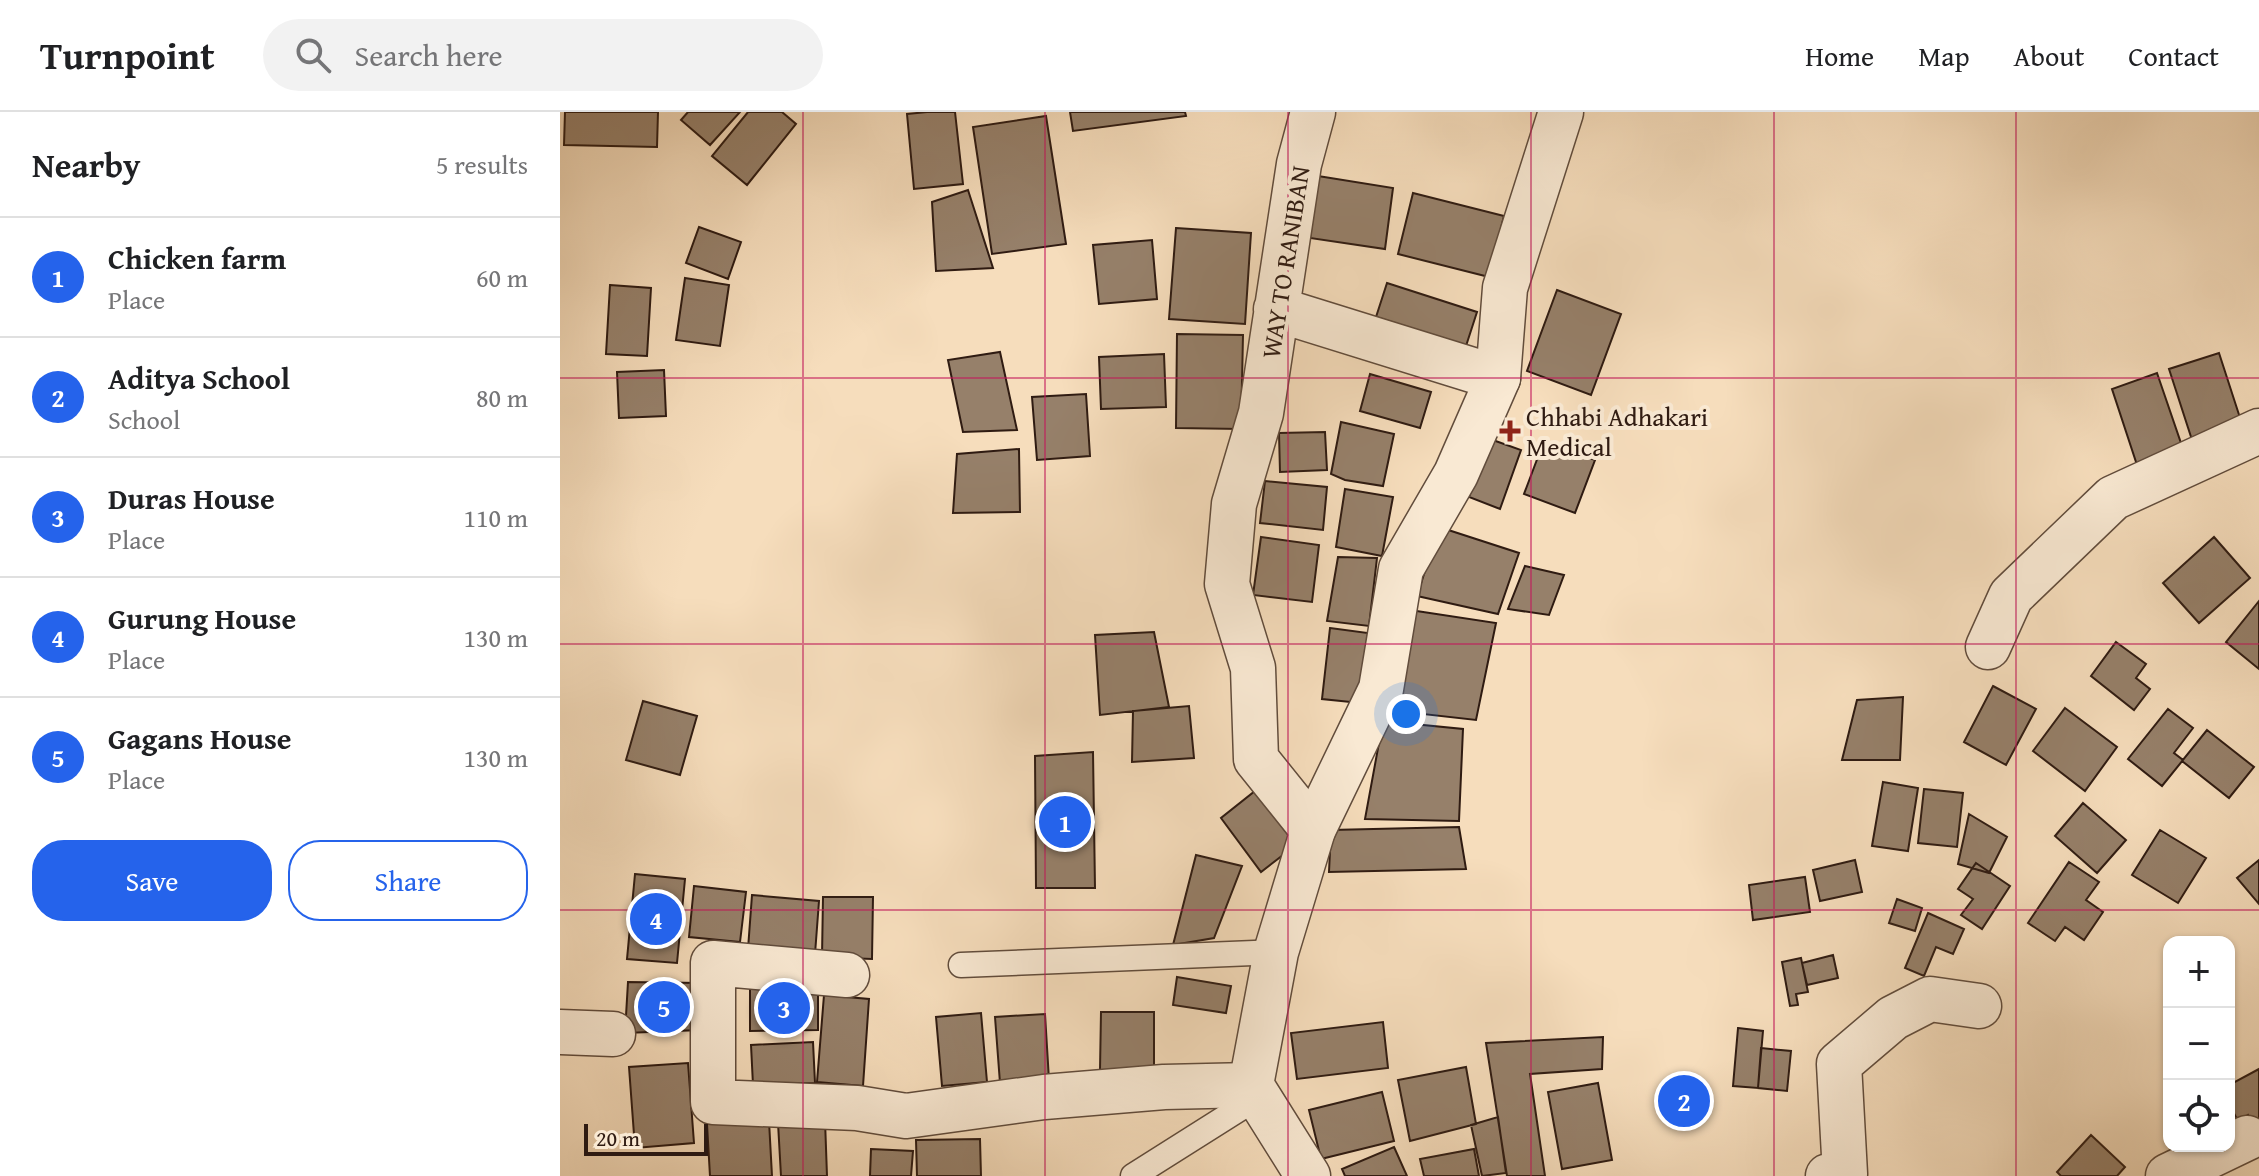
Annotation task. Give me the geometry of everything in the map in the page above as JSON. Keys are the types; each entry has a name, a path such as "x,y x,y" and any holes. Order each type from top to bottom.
{"street":[{"name":"WAY TO RANIBAN","path":"1313,112 1299,164 1261,413 1234,504 1227,584 1253,668 1256,759 1313,830"},
{"path":"1308,1176 1254,1091 1276,952 1313,830 1381,689 1401,569 1456,474 1498,378 1505,288 1561,112"},
{"path":"1276,309 1498,378"},
{"path":"1988,647 2011,596 2113,498 2259,431"},
{"path":"847,975 713,963 713,1102 857,1108 906,1116 1044,1097 1164,1087 1254,1091"},
{"path":"1840,1175 1839,1064 1893,1018 1930,999 1979,1006"},
{"path":"560,1032 613,1034"},
{"path":"2168,1176 2247,1138"}],"lane":[{"path":"961,965 1276,952"},
{"path":"1133,1176 1254,1091"}],"building":[{"path":"565,112 658,112 657,147 564,145"},
{"path":"688,112 740,112 710,145 681,120"},
{"path":"748,112 782,112 796,124 747,185 712,156"},
{"path":"955,112 963,184 914,189 907,114"},
{"path":"1070,112 1185,112 1186,116 1073,131"},
{"path":"1046,116 1066,244 992,254 973,127"},
{"path":"1318,176 1393,188 1385,249 1310,238"},
{"path":"968,190 993,268 936,271 932,202"},
{"path":"1413,193 1504,216 1489,277 1398,254"},
{"path":"699,227 741,242 728,279 686,263"},
{"path":"1176,228 1251,233 1245,324 1169,319"},
{"path":"1152,240 1157,299 1099,304 1093,245"},
{"path":"685,278 729,285 720,346 676,340"},
{"path":"1387,283 1477,312 1466,346 1376,317"},
{"path":"610,285 651,288 647,356 606,354"},
{"path":"1557,290 1621,314 1591,395 1527,371"},
{"path":"1177,334 1243,335 1241,429 1176,428"},
{"path":"1000,352 1017,430 963,432 948,360"},
{"path":"2219,353 2243,427 2193,443 2169,369"},
{"path":"1164,354 1166,407 1101,409 1099,357"},
{"path":"664,370 666,416 619,418 617,372"},
{"path":"2157,373 2183,449 2137,465 2112,389"},
{"path":"1370,374 1431,392 1420,428 1360,411"},
{"path":"1086,394 1090,456 1037,460 1032,397"},
{"path":"1341,422 1394,434 1383,486 1345,480 1331,474"},
{"path":"1325,432 1327,470 1280,472 1279,433"},
{"path":"1490,439 1521,450 1500,509 1469,497"},
{"path":"1544,441 1595,460 1575,513 1524,494"},
{"path":"1019,449 1020,512 953,513 957,454"},
{"path":"1265,481 1327,487 1323,530 1260,523"},
{"path":"1345,489 1393,497 1382,556 1336,547"},
{"path":"1439,527 1519,553 1498,614 1417,596"},
{"path":"1261,537 1319,545 1312,602 1253,595"},
{"path":"2214,537 2250,578 2199,623 2163,583"},
{"path":"1338,557 1377,558 1369,626 1327,621"},
{"path":"1525,566 1564,575 1549,615 1508,609"},
{"path":"2259,601 2259,669 2226,642"},
{"path":"1410,610 1496,623 1476,720 1387,710"},
{"path":"1330,628 1368,633 1360,703 1322,699"},
{"path":"1154,632 1169,707 1100,715 1095,635"},
{"path":"2116,642 2146,664 2136,678 2150,689 2134,710 2091,676"},
{"path":"1993,686 2036,709 2006,765 1964,742"},
{"path":"1903,697 1900,760 1842,760 1857,700"},
{"path":"643,701 697,716 680,775 626,760"},
{"path":"1189,706 1194,758 1132,762 1133,711"},
{"path":"2065,708 2117,747 2085,791 2033,751"},
{"path":"2168,709 2193,728 2174,753 2183,760 2162,786 2128,759"},
{"path":"1383,721 1463,729 1459,821 1365,819"},
{"path":"2207,730 2254,767 2229,798 2182,761"},
{"path":"1093,752 1095,888 1036,888 1035,756"},
{"path":"1883,782 1918,788 1908,851 1872,846"},
{"path":"1924,789 1963,793 1957,847 1918,843"},
{"path":"1255,791 1296,845 1261,872 1221,818"},
{"path":"2083,803 2126,840 2097,873 2055,836"},
{"path":"1969,814 2007,837 1989,873 1958,864"},
{"path":"1459,827 1466,869 1329,872 1331,830"},
{"path":"2160,830 2206,858 2178,903 2132,875"},
{"path":"1196,855 1242,866 1214,938 1173,945"},
{"path":"1855,860 1862,892 1820,901 1813,870"},
{"path":"2259,860 2259,904 2237,878"},
{"path":"2069,862 2099,882 2086,900 2103,912 2084,940 2065,927 2055,941 2028,923"},
{"path":"1976,863 2010,886 1982,929 1961,915 1973,899 1958,889"},
{"path":"635,874 685,879 677,963 627,959"},
{"path":"1805,877 1810,912 1753,920 1749,885"},
{"path":"694,886 746,892 740,942 689,937"},
{"path":"752,895 819,901 815,954 748,949"},
{"path":"823,897 873,897 872,959 822,957"},
{"path":"1897,899 1922,908 1915,931 1889,923"},
{"path":"1928,913 1964,929 1953,954 1936,947 1924,976 1905,968"},
{"path":"1833,955 1838,978 1807,985 1802,963"},
{"path":"1801,958 1808,992 1796,994 1798,1005 1790,1006 1782,962"},
{"path":"1177,977 1231,986 1226,1013 1173,1005"},
{"path":"628,982 701,983 700,1030 625,1033"},
{"path":"818,984 818,1030 750,1031 750,986"},
{"path":"824,995 869,999 863,1086 817,1082"},
{"path":"1101,1012 1154,1012 1154,1070 1100,1070"},
{"path":"981,1013 987,1082 942,1086 936,1017"},
{"path":"1045,1014 1049,1080 1000,1083 995,1017"},
{"path":"1383,1022 1388,1068 1297,1079 1291,1033"},
{"path":"1738,1028 1763,1031 1758,1088 1733,1086"},
{"path":"1603,1037 1602,1069 1530,1074 1545,1176 1507,1176 1486,1043"},
{"path":"813,1042 815,1083 753,1085 751,1045"},
{"path":"1761,1048 1791,1051 1787,1091 1758,1088"},
{"path":"688,1063 694,1143 635,1148 629,1067"},
{"path":"1466,1067 1476,1124 1410,1141 1398,1080"},
{"path":"2259,1069 2259,1135 2248,1115 2238,1121 2235,1115 2235,1082"},
{"path":"1598,1083 1612,1160 1562,1169 1548,1092"},
{"path":"1382,1092 1394,1141 1321,1159 1309,1110"},
{"path":"1498,1117 1506,1173 1482,1176 1471,1125"},
{"path":"825,1120 827,1176 781,1176 778,1123"},
{"path":"769,1121 772,1176 710,1176 707,1124"},
{"path":"2091,1135 2125,1167 2117,1176 2061,1176 2057,1172"},
{"path":"980,1139 981,1176 917,1176 916,1140"},
{"path":"1394,1147 1407,1176 1345,1176 1342,1169"},
{"path":"871,1149 913,1151 911,1176 870,1176"},
{"path":"1474,1149 1479,1176 1424,1176 1420,1159"}],"place":[{"name":"Chhabi Adhakari Medical","path":"1510,431"},
{"name":"Chicken farm","path":"1065,822"},
{"name":"Gurung House","path":"656,919"},
{"name":"Gagans House","path":"664,1007"},
{"name":"Duras House","path":"784,1008"},
{"name":"Aditya School","path":"1684,1101"}]}
